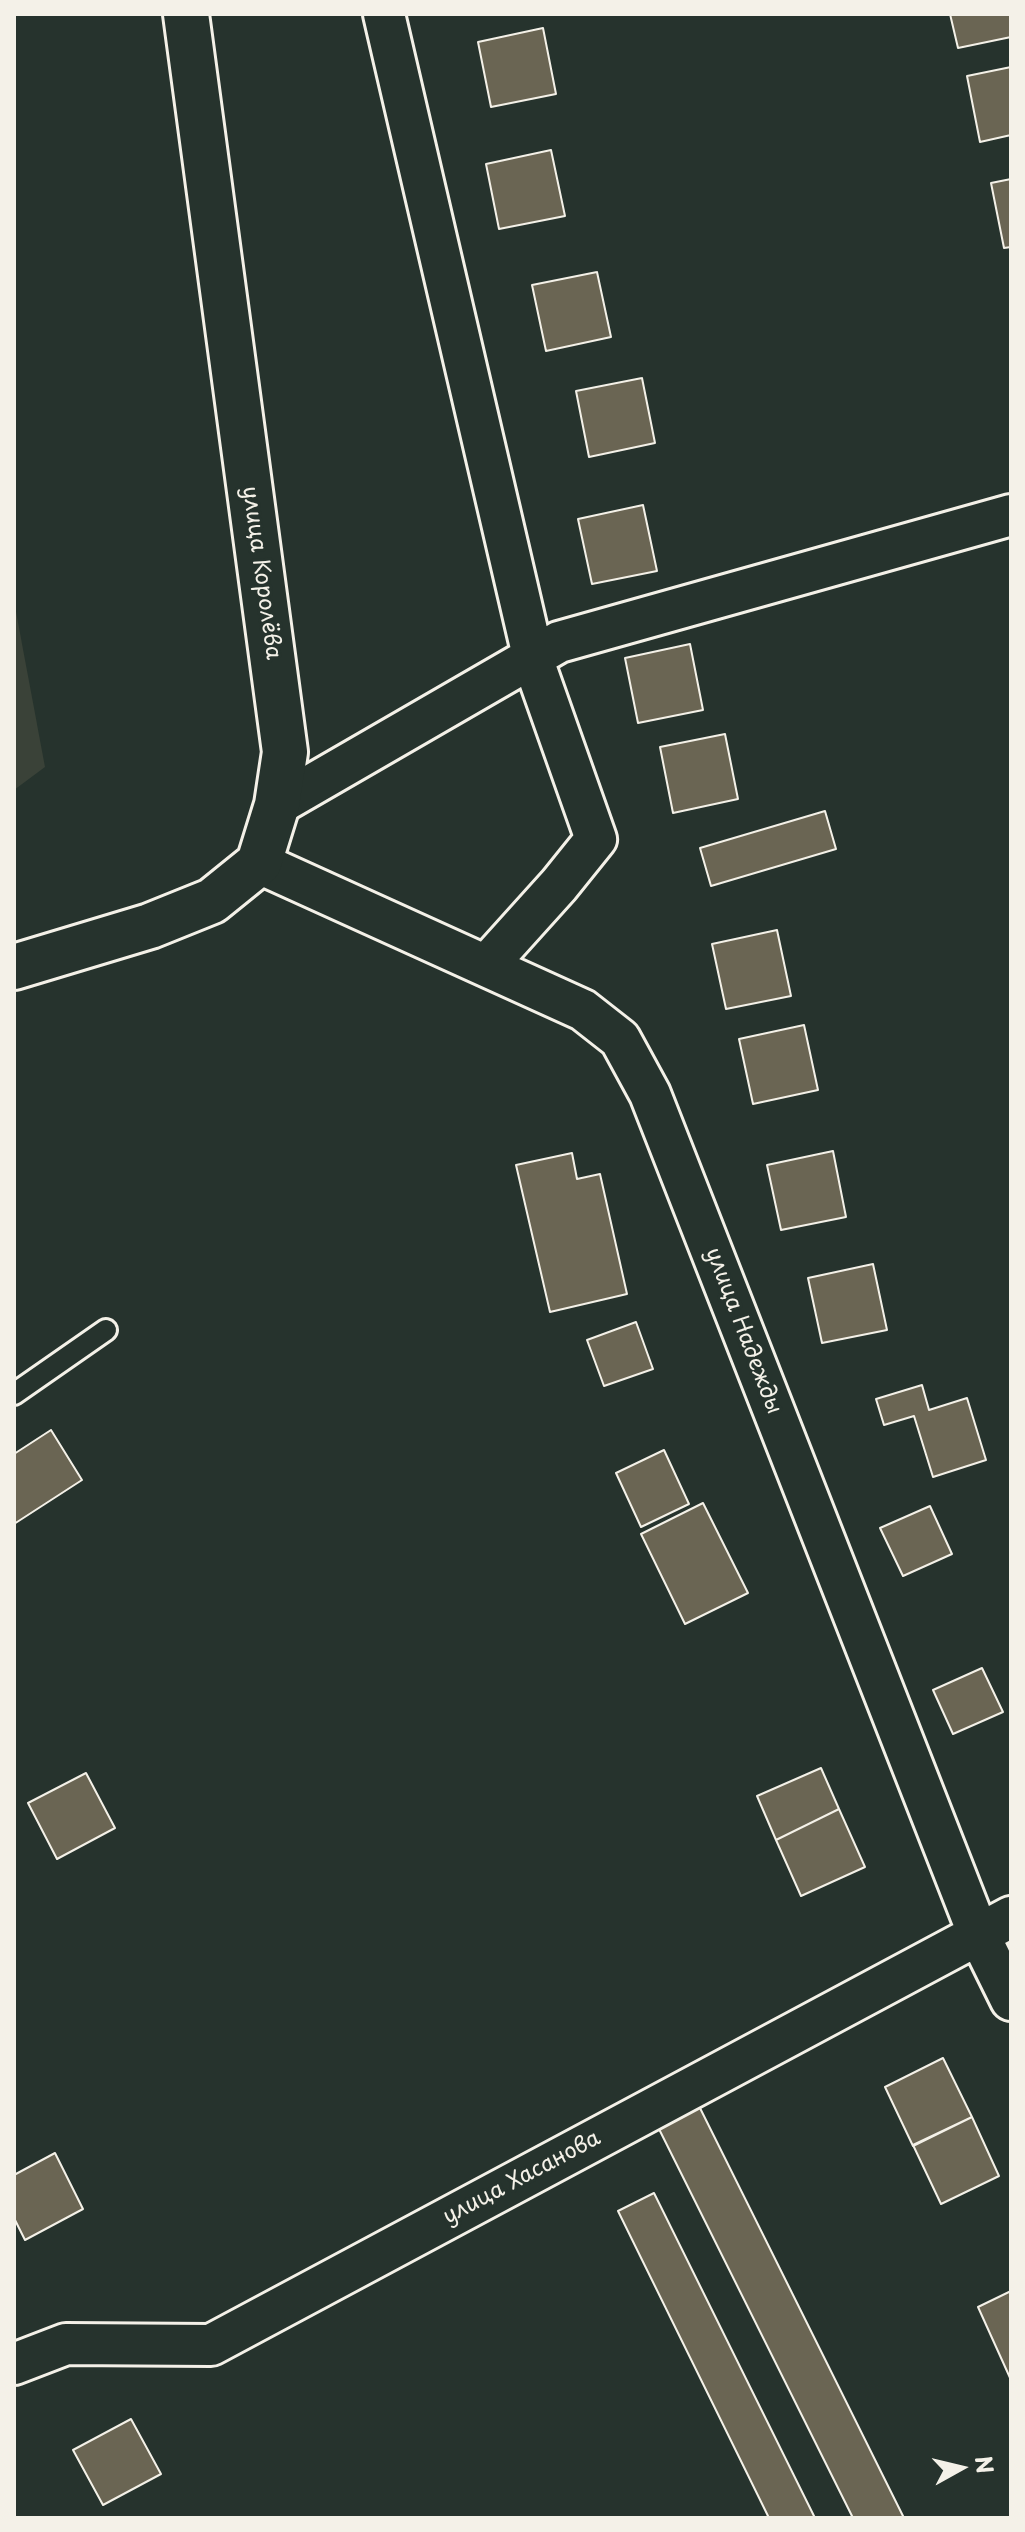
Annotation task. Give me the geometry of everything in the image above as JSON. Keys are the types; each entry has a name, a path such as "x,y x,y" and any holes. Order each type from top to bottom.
{"street":[{"name":"улица Королёва","path":"186,14 285,752 277,805 259,863"},
{"path":"384,14 533,657 596,839 486,966"},
{"path":"277,805 559,642 1011,515"},
{"path":"14,967 150,926 212,901 259,863"},
{"name":"улица Надежды","path":"259,863 583,1010 620,1039 650,1094 994,1925 1011,2000"},
{"name":"улица Хасанова","path":"14,2364 66,2344 211,2345 994,1925"}],"lane":[{"path":"14,1394 106,1330"}],"shaded area":[{"path":"14,601 45,767 14,790"}],"building":[{"path":"950,14 1011,14 1011,37 958,48"},
{"path":"543,28 556,94 491,107 478,42"},
{"path":"1011,67 1011,135 980,142 967,76"},
{"path":"551,150 565,216 499,229 486,164"},
{"path":"1011,179 1011,247 1004,248 991,183"},
{"path":"597,272 611,337 546,351 532,285"},
{"path":"642,378 655,443 589,457 576,391"},
{"path":"643,505 657,571 592,584 578,519"},
{"path":"690,644 703,710 638,723 625,658"},
{"path":"725,734 738,799 673,813 660,747"},
{"path":"825,811 836,849 711,886 700,848"},
{"path":"777,930 791,996 726,1009 712,944"},
{"path":"804,1025 818,1090 753,1104 739,1039"},
{"path":"833,1151 846,1217 781,1230 767,1165"},
{"path":"572,1153 577,1179 600,1174 627,1294 550,1312 516,1165"},
{"path":"873,1264 887,1330 822,1343 808,1278"},
{"path":"636,1322 653,1369 604,1386 587,1340"},
{"path":"922,1385 929,1410 967,1398 986,1460 933,1477 914,1416 884,1425 876,1399"},
{"path":"51,1430 82,1480 14,1524 14,1454"},
{"path":"664,1450 689,1504 641,1527 616,1473"},
{"path":"703,1503 748,1593 685,1624 641,1534"},
{"path":"930,1506 952,1554 903,1576 880,1528"},
{"path":"982,1668 1003,1712 953,1734 933,1690"},
{"path":"821,1768 839,1809 776,1840 757,1796"},
{"path":"86,1773 115,1828 57,1859 28,1803"},
{"path":"839,1809 865,1867 801,1896 776,1840"},
{"path":"943,2058 972,2117 913,2146 885,2087"},
{"path":"698,2104 904,2518 853,2518 657,2125"},
{"path":"972,2117 999,2176 941,2204 913,2145"},
{"path":"55,2153 83,2209 25,2240 14,2218 14,2175"},
{"path":"654,2193 815,2518 769,2518 618,2211"},
{"path":"1011,2291 1011,2380 978,2307"},
{"path":"131,2419 161,2474 103,2505 73,2450"}]}
